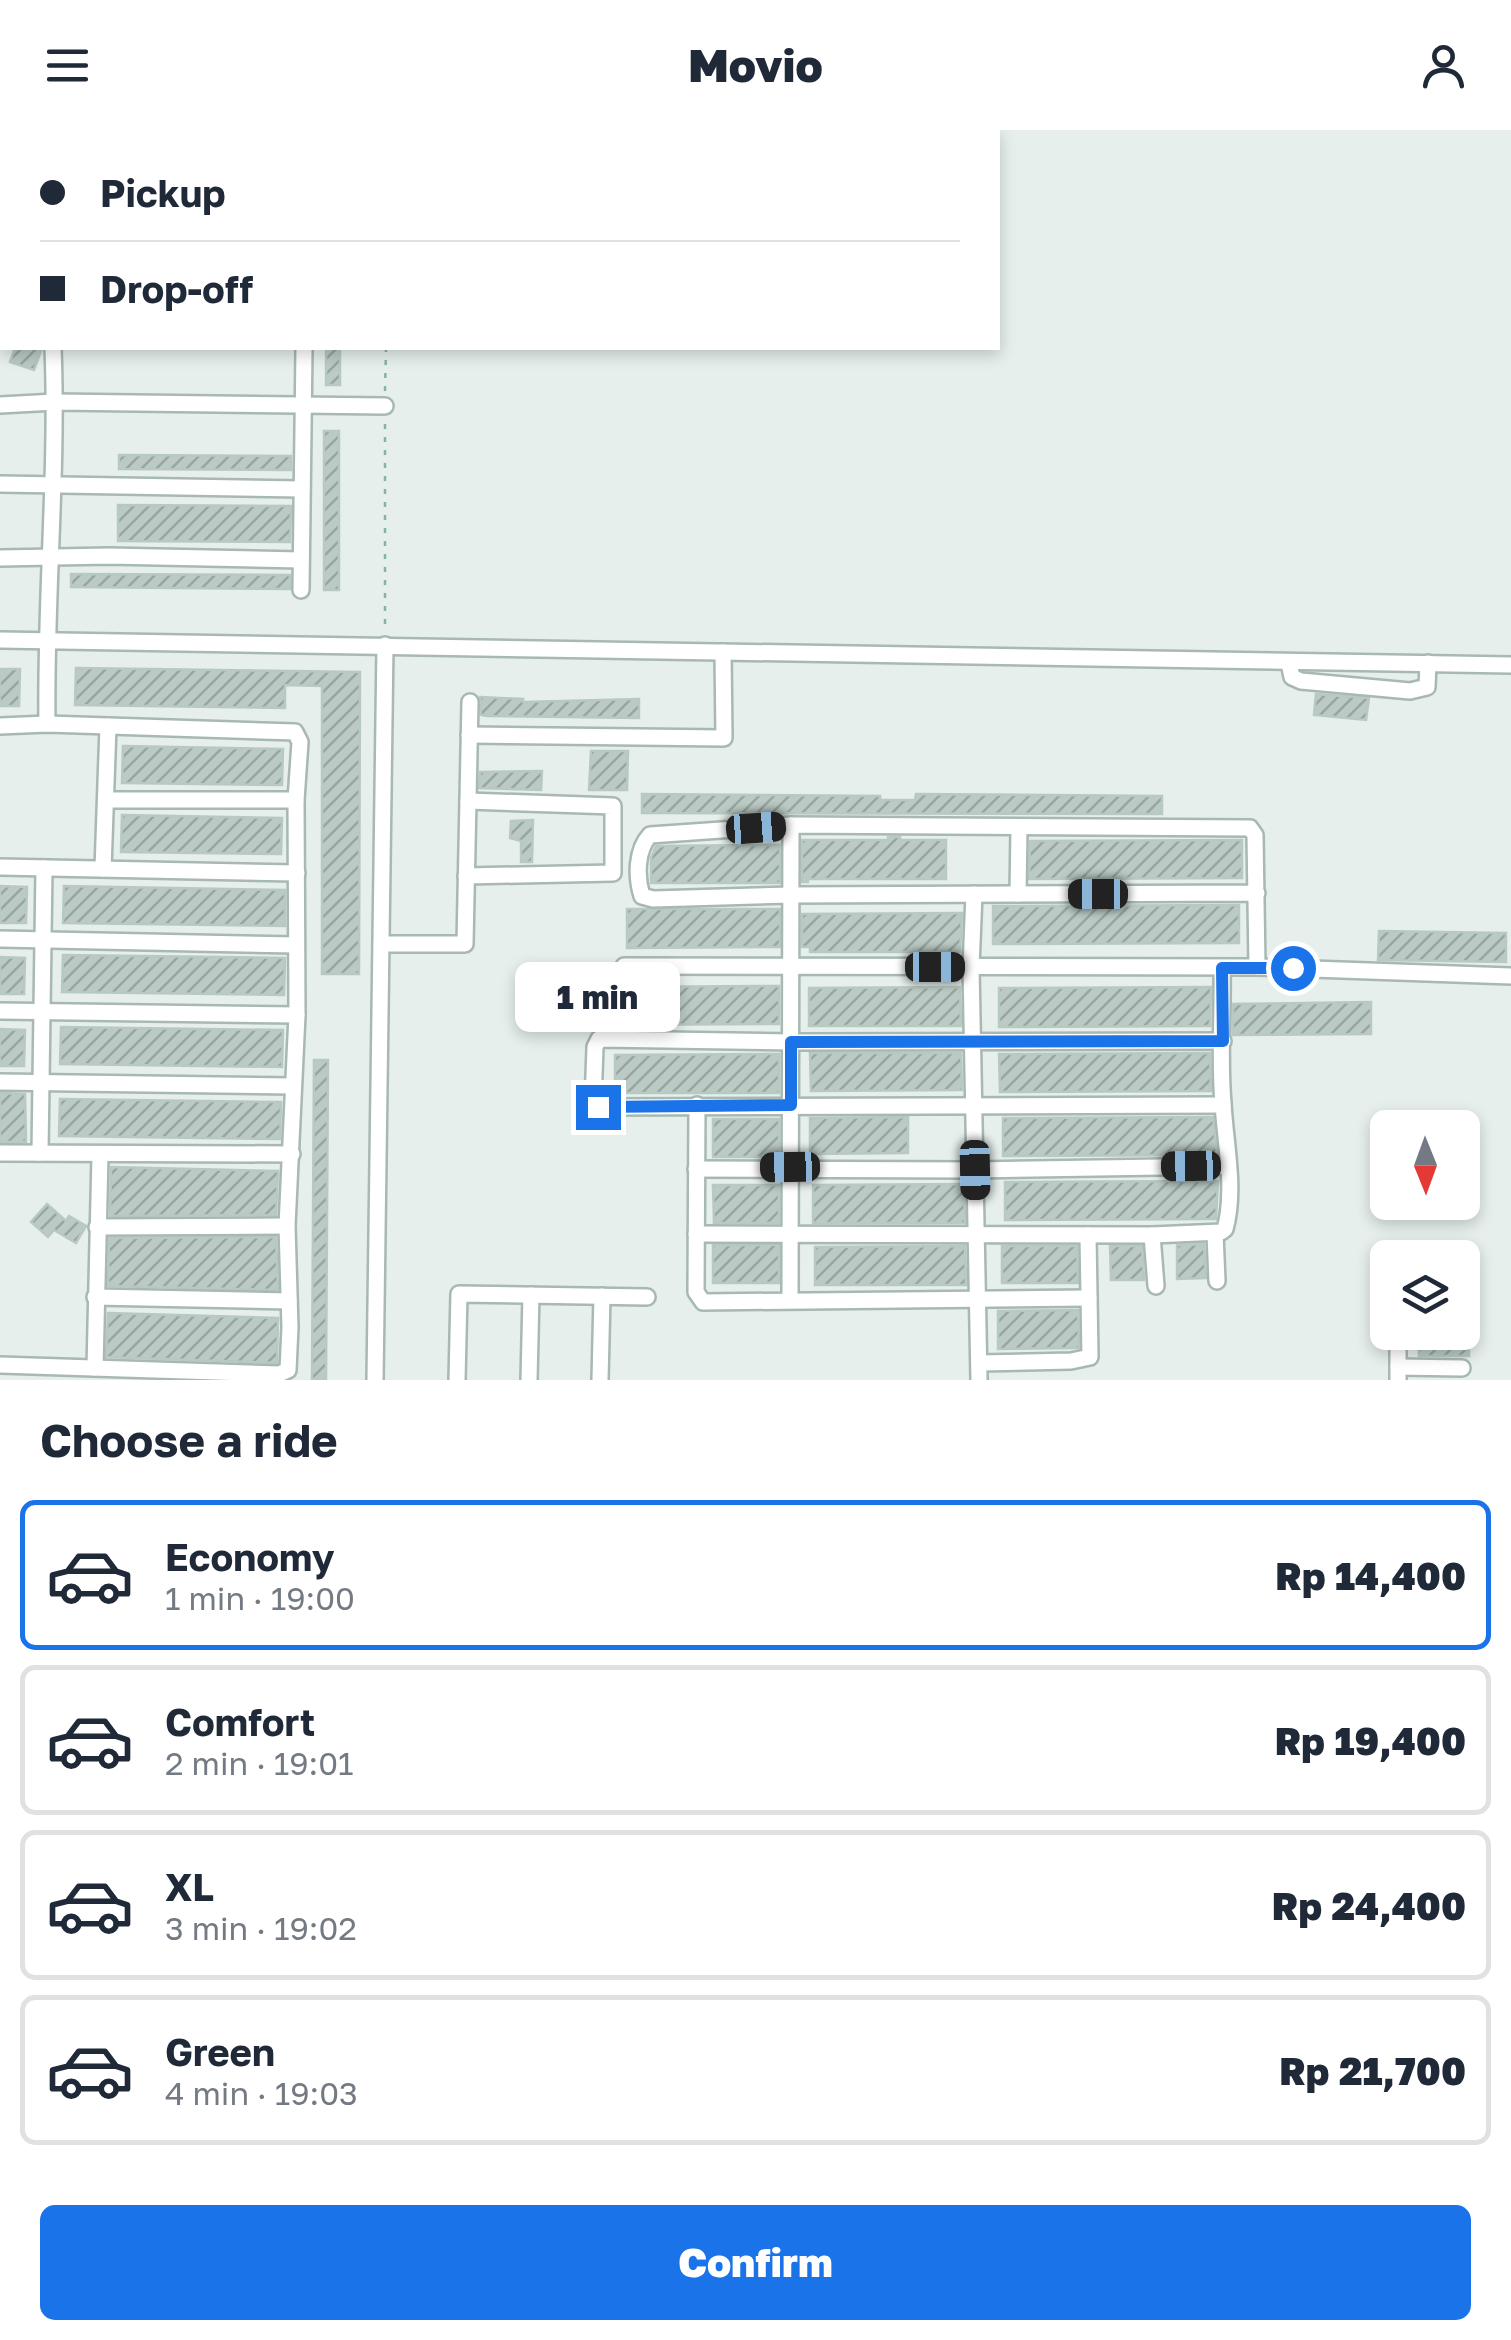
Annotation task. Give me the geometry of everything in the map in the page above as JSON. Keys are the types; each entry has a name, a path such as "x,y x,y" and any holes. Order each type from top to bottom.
{"street":[{"path":"47,724 46,640 55,402 52,350"},
{"path":"302,590 304,350"},
{"path":"0,404 385,406"},
{"path":"0,484 302,489"},
{"path":"0,558 301,560"},
{"path":"0,640 1511,665"},
{"path":"375,1380 385,645"},
{"path":"469,735 724,738 723,652"},
{"path":"1290,663 1292,677 1301,681 1398,691 1427,686 1428,663"},
{"path":"381,944 464,944 470,702"},
{"path":"0,726 295,732 300,742 296,800 296,1015 287,1226 290,1301 288,1361 284,1372 0,1366"},
{"path":"103,869 108,726"},
{"path":"106,800 296,800"},
{"path":"466,876 612,873 613,806 468,801"},
{"path":"790,1300 791,825"},
{"path":"1256,967 1257,893 1255,835 1250,828 791,825 650,835 642,845 639,862 640,890 646,898 1257,893"},
{"path":"1018,894 1019,828"},
{"path":"0,867 297,873"},
{"path":"40,1154 44,868"},
{"path":"974,894 971,966 979,1372 1086,1359 1091,1353 1088,1234"},
{"path":"0,939 296,945"},
{"path":"624,966 1256,967 1511,976"},
{"path":"696,1234 1216,1234 1225,1229 1227,1222 1222,968"},
{"path":"0,1011 296,1015"},
{"path":"1222,1105 593,1103 599,1039 1223,1041"},
{"path":"0,1082 292,1086"},
{"path":"697,1105 699,1299 712,1302 1089,1298"},
{"path":"0,1153 292,1154"},
{"path":"94,1368 100,1155"},
{"path":"696,1169 1227,1166"},
{"path":"98,1227 287,1226"},
{"path":"1216,1234 1217,1281"},
{"path":"1152,1235 1156,1286"},
{"path":"457,1380 459,1294 647,1297"},
{"path":"529,1380 530,1295"},
{"path":"600,1380 602,1296"},
{"path":"95,1298 290,1301"},
{"path":"1398,1374 1462,1368"}],"path":[{"path":"385,645 386,350"}],"building":[{"path":"14,350 41,350 34,370 10,362"},
{"path":"326,350 340,350 340,385 326,385"},
{"path":"324,431 339,431 339,590 324,590"},
{"path":"119,455 291,456 291,470 119,469"},
{"path":"118,505 291,506 290,542 118,541"},
{"path":"71,574 290,575 290,589 71,587"},
{"path":"76,668 360,672 359,974 322,974 322,686 285,685 285,708 75,705"},
{"path":"0,669 20,669 19,706 0,706"},
{"path":"1316,694 1369,698 1366,720 1314,715"},
{"path":"480,697 523,702 639,699 639,718 487,716 481,715"},
{"path":"123,746 283,749 282,785 122,783"},
{"path":"591,751 628,751 627,790 589,790"},
{"path":"542,771 541,790 479,788 480,772"},
{"path":"642,794 880,796 880,800 915,800 916,794 1162,796 1162,814 642,813"},
{"path":"122,815 282,818 281,854 121,852"},
{"path":"533,820 532,862 521,862 521,841 510,838 511,821"},
{"path":"802,840 946,840 946,879 802,882"},
{"path":"1242,840 1242,878 1029,879 1030,841"},
{"path":"780,845 780,883 651,883 651,858 656,846"},
{"path":"0,886 27,887 26,923 0,923"},
{"path":"64,886 285,890 285,926 63,923"},
{"path":"1239,905 1239,943 993,944 993,906"},
{"path":"627,909 780,909 780,947 627,948"},
{"path":"962,913 960,952 810,952 810,947 802,947 802,914"},
{"path":"1379,931 1506,933 1506,962 1378,960"},
{"path":"63,955 285,958 284,995 62,992"},
{"path":"0,957 25,958 24,994 0,994"},
{"path":"779,986 779,1024 613,1025 613,987"},
{"path":"960,987 961,1026 809,1026 809,988"},
{"path":"1211,987 1210,1026 999,1027 999,988"},
{"path":"1371,1002 1371,1034 1233,1035 1233,1004"},
{"path":"61,1027 283,1030 282,1067 60,1064"},
{"path":"0,1029 25,1030 24,1066 0,1066"},
{"path":"810,1053 961,1053 962,1090 811,1091"},
{"path":"1210,1053 1211,1091 1000,1092 999,1054"},
{"path":"779,1054 779,1093 615,1093 615,1055"},
{"path":"314,1060 328,1060 326,1380 312,1380"},
{"path":"0,1093 25,1094 26,1142 0,1142"},
{"path":"60,1099 281,1102 280,1139 59,1136"},
{"path":"908,1117 908,1153 810,1154 810,1118"},
{"path":"1213,1117 1217,1155 1003,1156 1003,1118"},
{"path":"713,1119 779,1119 779,1157 713,1157"},
{"path":"111,1167 278,1171 276,1215 110,1216"},
{"path":"1218,1181 1216,1219 1005,1220 1005,1182"},
{"path":"964,1184 965,1223 813,1223 813,1185"},
{"path":"713,1185 779,1185 779,1223 714,1223"},
{"path":"47,1204 66,1221 69,1216 86,1226 76,1243 54,1230 48,1237 31,1222"},
{"path":"276,1237 278,1290 108,1286 109,1238"},
{"path":"1204,1244 1206,1278 1177,1279 1177,1245"},
{"path":"713,1245 779,1245 779,1283 713,1283"},
{"path":"965,1246 966,1285 815,1285 815,1247"},
{"path":"1002,1246 1077,1246 1078,1283 1002,1283"},
{"path":"1110,1246 1142,1246 1144,1280 1111,1280"},
{"path":"1078,1310 1079,1348 998,1349 998,1311"},
{"path":"108,1313 278,1318 277,1363 106,1357"},
{"path":"1419,1350 1469,1350 1469,1356 1419,1356"}],"route":[{"path":"598,1107 791,1105 791,1042 1223,1041 1222,968 1293,968"}]}
